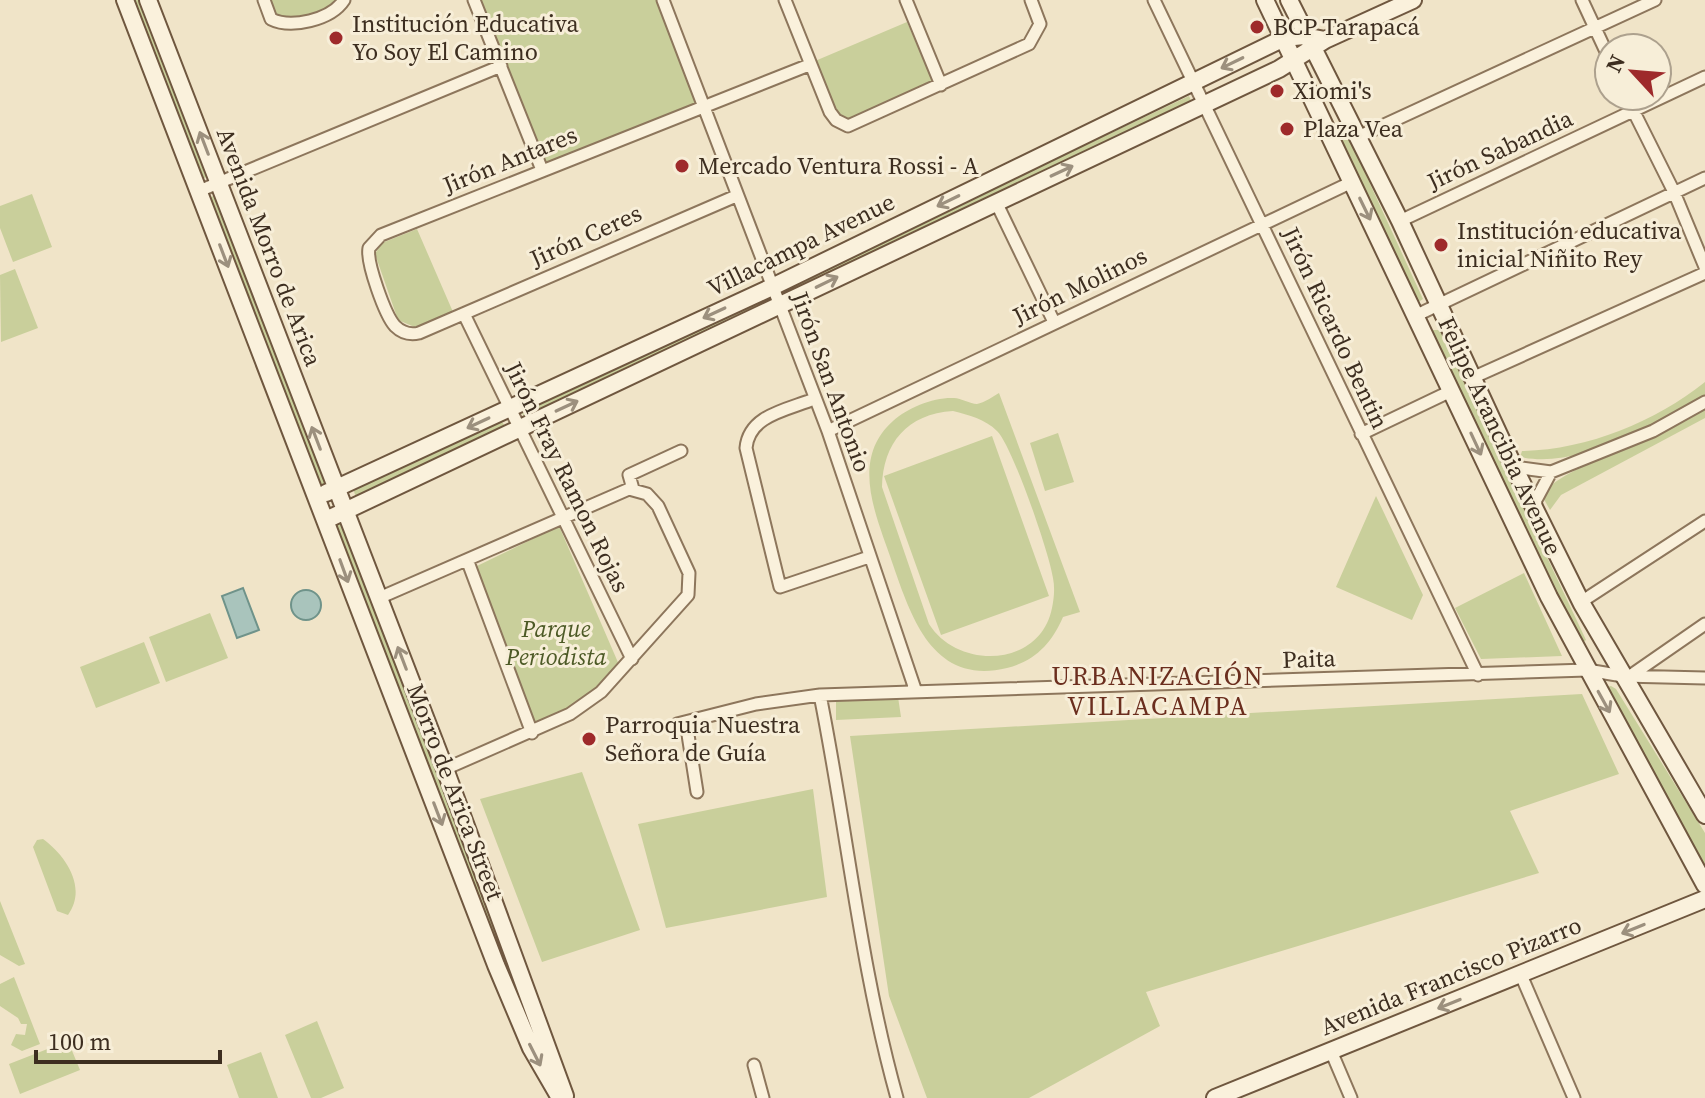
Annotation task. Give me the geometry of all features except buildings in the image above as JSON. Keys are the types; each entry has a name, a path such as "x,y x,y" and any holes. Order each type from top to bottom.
{"main road":[{"name":"Avenida Morro de Arica","path":"125,0 318,498"},
{"name":"Avenida Morro de Arica","path":"148,0 344,511"},
{"name":"Felipe Arancibia Avenue","path":"1265,0 1587,670 1705,885"},
{"name":"Felipe Arancibia Avenue","path":"1289,0 1314,42 1581,602 1705,815"},
{"path":"1314,42 1413,0"},
{"name":"Villacampa Avenue","path":"318,498 772,287 1284,38 1314,42"},
{"name":"Villacampa Avenue","path":"326,520 1293,62 1314,42"},
{"name":"Morro de Arica Street","path":"318,498 496,965 531,1048 563,1098"},
{"name":"Morro de Arica Street","path":"344,511 445,769 515,957 563,1098"},
{"name":"Avenida Francisco Pizarro","path":"1215,1098 1705,899"},
{"path":"496,965 515,957"}],"street":[{"path":"264,0 271,19 294,25 339,7 344,0"},
{"path":"474,0 542,170"},
{"name":"Jirón San Antonio","path":"663,0 828,431 916,692"},
{"path":"785,0 830,112 836,120 848,126 1029,44 1038,31 1038,15 1031,0"},
{"path":"906,0 941,85"},
{"name":"Jirón Ricardo Bentin","path":"1154,0 1478,675"},
{"path":"1582,0 1596,32"},
{"path":"1358,137 1655,0"},
{"name":"Jirón Antares","path":"459,316 419,333 397,329 368,263 369,248 381,235 809,65"},
{"path":"199,191 501,66"},
{"name":"Jirón Sabandia","path":"1673,93 1705,77"},
{"path":"1472,378 1705,270 1674,192 1634,112"},
{"name":"Jirón Sabandia","path":"1400,221 1634,112"},
{"path":"1417,315 1705,178"},
{"name":"Jirón Molinos","path":"828,431 1352,182"},
{"name":"Jirón Ceres","path":"459,316 736,196"},
{"path":"996,202 1054,322"},
{"name":"Jirón Fray Ramon Rojas","path":"459,316 509,409 632,659"},
{"path":"1361,434 1451,391"},
{"path":"814,399 762,420 752,426 747,436 746,448 780,587 869,557"},
{"path":"1514,467 1551,472 1632,440 1705,402"},
{"path":"633,489 630,474 681,451"},
{"path":"1535,511 1536,500 1551,472"},
{"path":"379,598 633,489 647,494 658,506 689,573 690,585 676,613 601,692 570,714 532,733 445,769"},
{"path":"1581,602 1705,521"},
{"path":"468,562 532,733"},
{"path":"1626,676 1705,624"},
{"name":"Paita","path":"697,792 681,723 756,704 820,695 1587,670 1626,676 1705,678"},
{"path":"820,695 840,785 866,972 897,1098"},
{"path":"1521,975 1574,1098"},
{"path":"1331,1051 1351,1098"},
{"path":"754,1065 763,1098"}],"green space":[{"path":"130,0 141,0 209,176 200,180"},
{"path":"268,0 342,0 319,15 292,18 274,17"},
{"path":"479,0 657,0 697,100 694,106 550,163 542,161"},
{"path":"907,22 932,80 929,85 853,122 838,118 815,61"},
{"path":"1189,96 1193,105 786,295 784,288"},
{"path":"1348,136 1423,299 1417,303 1339,140"},
{"path":"32,194 52,247 13,262 0,228 0,206"},
{"path":"216,195 328,485 318,490 206,199"},
{"path":"417,229 453,312 417,328 398,320 375,254 382,243"},
{"path":"15,269 38,328 1,342 0,275"},
{"path":"759,300 765,307 524,417 520,409"},
{"path":"1433,330 1440,330 1586,640 1582,643 1431,334"},
{"path":"1705,382 1705,395 1616,442 1567,457 1520,457 1522,451 1571,445 1619,431 1664,410"},
{"path":"999,393 1080,612 1063,617 1048,643 1026,661 1007,668 981,671 960,667 943,657 928,642 917,624 899,583 874,508 869,471 872,453 880,436 906,412 921,404 946,398 977,404","holes":["953,411 987,423 1004,440 1030,501 1054,582 1052,608 1044,628 1032,642 1015,652 997,656 977,655 959,649 942,639 929,624 882,487 887,457 901,434 923,418"]},
{"path":"1705,409 1705,418 1561,495 1550,510 1541,494 1556,481 1686,421"},
{"path":"501,421 506,427 504,430 356,497 353,489"},
{"path":"1058,433 1074,482 1045,491 1030,443"},
{"path":"992,436 1049,596 941,635 884,476"},
{"path":"1376,496 1423,595 1412,620 1336,587"},
{"path":"344,520 505,947 498,951 333,524"},
{"name":"Parque Periodista","path":"559,526 620,667 571,710 535,725 476,573 477,566"},
{"path":"1524,573 1562,656 1481,659 1455,608"},
{"path":"210,613 228,658 166,682 149,637"},
{"path":"144,642 160,683 96,708 80,667"},
{"path":"1611,686 1616,689 1705,833 1705,866 1603,688"},
{"path":"1582,694 1619,774 1510,811 1539,873 1146,992 1160,1026 1029,1098 927,1098 889,996 850,736"},
{"path":"898,697 901,717 836,720 836,699"},
{"path":"582,772 640,930 542,962 480,799"},
{"path":"813,789 827,897 666,928 638,824"},
{"path":"43,839 66,863 75,883 74,904 68,915 57,911 33,847 37,840"},
{"path":"0,901 25,964 19,966 0,955"},
{"path":"14,977 40,1044 22,1051 11,1045 16,1034 25,1035 27,1024 21,1024 18,1018 0,1006 0,984"},
{"path":"317,1021 344,1088 321,1098 311,1098 285,1035"},
{"path":"68,1041 80,1070 20,1094 9,1064"},
{"path":"261,1052 278,1098 239,1098 227,1065"}],"water":[{"path":"243,588 259,630 237,638 222,596"},
{"path":"306,590 317,594 321,605 317,616 306,620 295,616 291,605 295,594"}],"place":[{"name":"BCP Tarapacá","path":"1257,27"},
{"name":"Institución Educativa Yo Soy El Camino","path":"336,38"},
{"name":"Xiomi's","path":"1277,91"},
{"name":"Plaza Vea","path":"1287,129"},
{"name":"Mercado Ventura Rossi - A","path":"682,166"},
{"name":"Institución educativa inicial Niñito Rey","path":"1441,245"},
{"name":"Parroquia Nuestra Señora de Guía","path":"589,739"}],"district":[{"name":"URBANIZACIÓN VILLACAMPA","path":"1158,691"}]}
